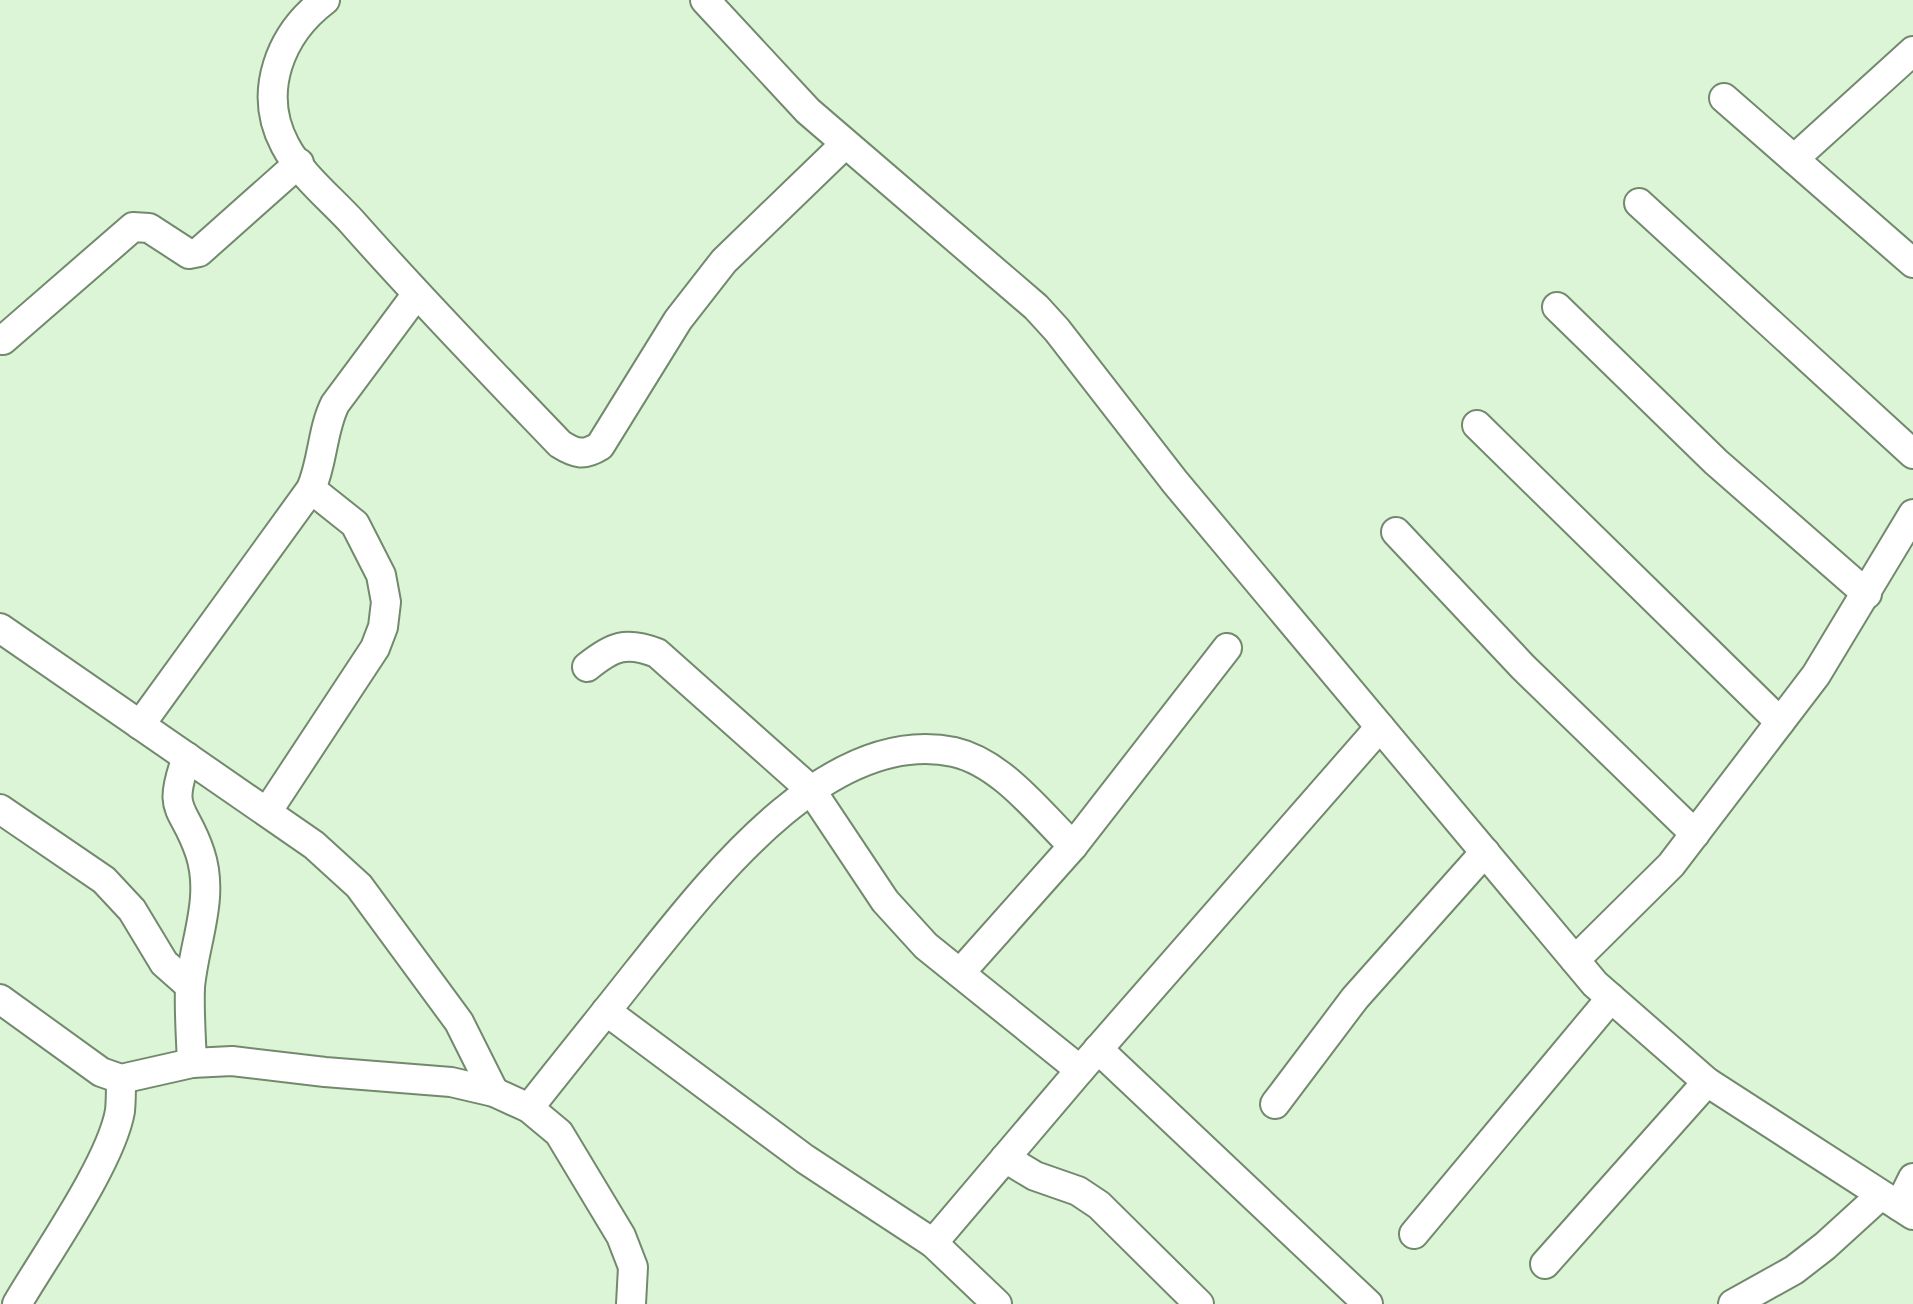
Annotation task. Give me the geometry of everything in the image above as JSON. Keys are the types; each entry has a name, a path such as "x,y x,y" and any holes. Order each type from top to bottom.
{"street":[{"path":"326,0 295,27 280,52 274,78 275,111 285,145 416,295 560,444 575,453 587,453 600,446 678,320 724,261 845,144"},
{"path":"705,0 785,89 845,144 1036,307 1057,330 1175,482 1575,960 1611,998 1707,1082 1898,1205"},
{"path":"1794,159 1913,51"},
{"path":"1724,98 1913,263"},
{"path":"3,340 132,228 149,229 189,254 200,252 299,163"},
{"path":"1639,202 1913,454"},
{"path":"140,724 311,489 320,463 329,417 335,404 416,295"},
{"path":"1557,307 1716,462 1867,594"},
{"path":"1477,425 1780,722"},
{"path":"267,812 374,648 383,626 386,602 381,575 355,524 311,489"},
{"path":"1575,960 1641,898 1695,834 1823,666 1913,514"},
{"path":"1396,532 1523,667 1695,834"},
{"path":"0,628 314,845 359,886 459,1022 494,1092"},
{"path":"587,667 607,652 622,647 637,645 657,653 811,790 886,901 926,946 960,973 1089,1059 1368,1304"},
{"path":"960,973 1073,846 1227,648"},
{"path":"933,1243 1089,1059 1380,727"},
{"path":"529,1108 741,847 811,790 869,759 915,748 955,752 991,768 1073,846"},
{"path":"187,757 176,789 179,812 200,854 205,902 190,986 192,1063"},
{"path":"0,809 104,880 132,910 164,963 190,986"},
{"path":"1275,1104 1355,998 1485,852"},
{"path":"1413,1234 1611,998"},
{"path":"0,999 102,1072 121,1079 192,1063 232,1061 451,1082 494,1092 529,1108 559,1133 621,1236 633,1267 631,1304"},
{"path":"606,1011 805,1159 933,1243 997,1304"},
{"path":"17,1304 85,1190 111,1139 120,1112 121,1079"},
{"path":"1545,1265 1707,1082"},
{"path":"1004,1158 1035,1175 1078,1191 1099,1205 1199,1304"},
{"path":"1733,1304 1794,1270 1825,1247 1898,1205 1913,1178"}]}
